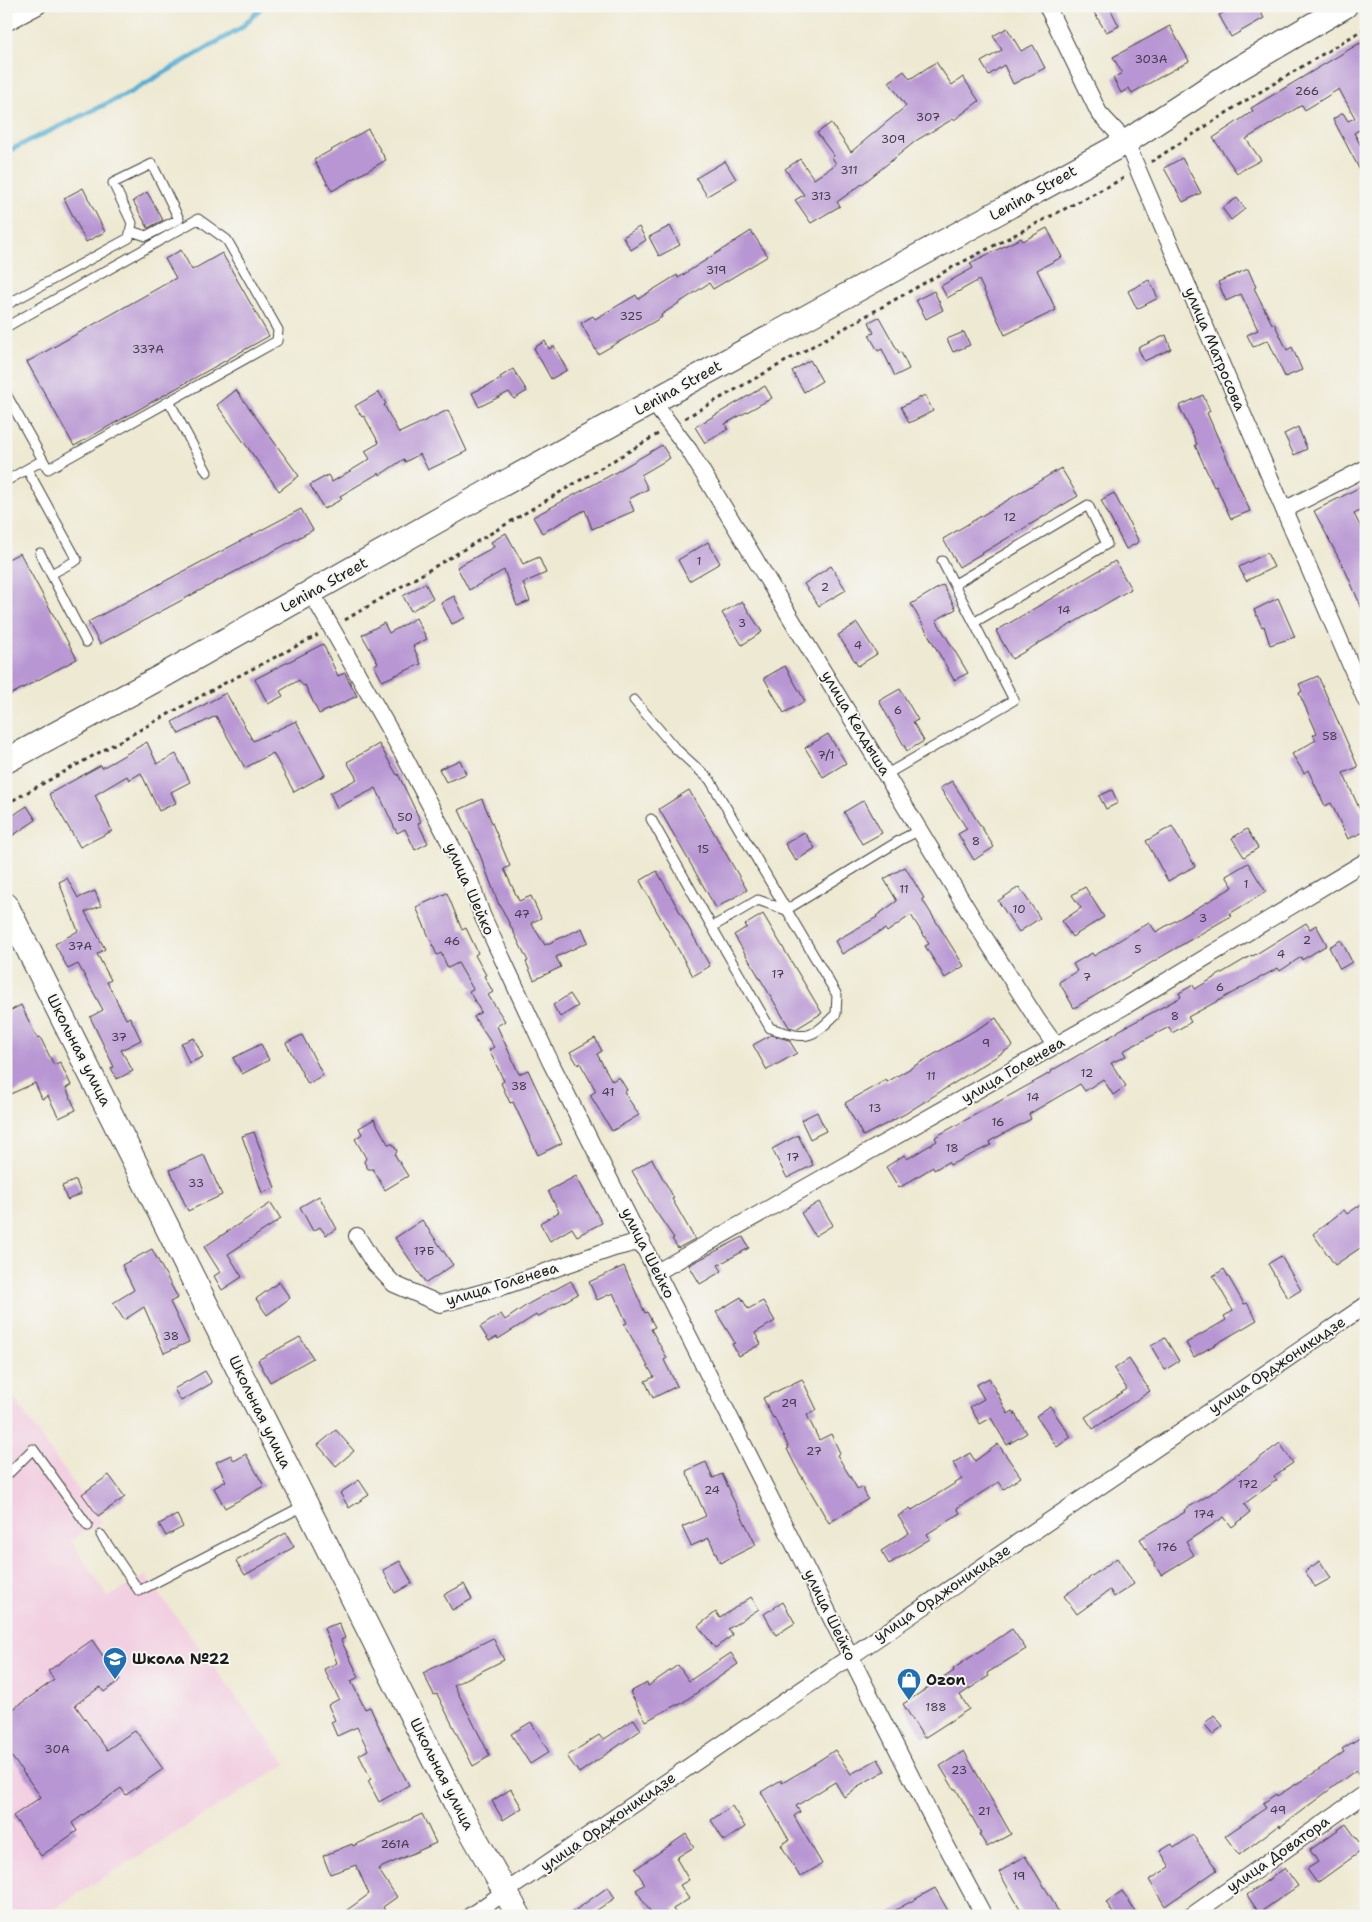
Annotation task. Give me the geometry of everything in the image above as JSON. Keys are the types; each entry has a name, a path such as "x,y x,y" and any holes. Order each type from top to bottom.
{"street":[{"path":"6,23 38,6"},
{"name":"улица Матросова","path":"1048,6 1099,112 1126,142 1366,701"},
{"name":"Lenina Street","path":"6,762 499,486 1126,142 1236,70 1345,6"},
{"name":"улица Келдыша","path":"654,402 689,450 978,927 1056,1046"},
{"path":"1284,510 1366,468"},
{"name":"улица Шейко","path":"311,592 402,752 470,881 482,915 551,1063 937,1828 984,1916"},
{"name":"улица Голенева","path":"657,1272 1134,1002 1366,861"},
{"name":"Школьная улица","path":"6,905 456,1804 519,1916"},
{"name":"улица Голенева","path":"357,1236 373,1262 394,1284 440,1304 502,1287 614,1248 642,1241"},
{"name":"улица Орджоникидзе","path":"470,1916 1366,1305"},
{"name":"улица Доватора","path":"1191,1916 1366,1793"}],"lane":[{"path":"6,304 129,238 132,223 113,183 152,164 180,219 146,236 131,231"},
{"path":"6,327 198,219 227,240 278,330 277,341 48,469 6,394"},
{"path":"169,401 207,472"},
{"path":"6,481 43,460"},
{"path":"27,470 77,560 51,574"},
{"path":"955,584 1088,505 1107,544 975,622"},
{"path":"40,553 86,642"},
{"path":"886,774 1014,700 942,561"},
{"path":"634,700 674,747 710,780 837,995 836,1014 823,1027 807,1037 796,1036 770,1028 651,819"},
{"path":"786,910 920,830"},
{"path":"712,927 758,900 786,910"},
{"path":"6,1476 33,1449 88,1526"},
{"path":"101,1535 139,1590 305,1505"}],"shaded area":[{"name":"Школа №22","path":"6,1385 39,1435 102,1522 71,1540 108,1597 146,1576 286,1764 42,1916 6,1916"}],"building":[{"path":"1090,6 1109,6 1119,26 1106,32"},
{"path":"1235,6 1257,6 1264,18 1231,37 1219,15"},
{"path":"1170,26 1189,61 1132,93 1129,88 1121,93 1113,78 1122,73 1113,57"},
{"path":"1007,28 1021,51 1033,45 1045,68 1013,84 1004,65 989,75 981,62 1002,50 993,36"},
{"path":"1360,43 1366,52 1366,138 1361,129 1354,133 1366,155 1366,177 1364,178 1333,119 1343,113 1348,121 1355,118 1339,89 1305,110 1302,105 1246,139 1261,160 1237,173 1213,138 1253,111 1251,108"},
{"path":"936,62 952,85 963,77 979,101 954,120 917,140 837,202 840,206 811,223 795,200 804,195 785,169 800,159 814,179 836,164 832,157 834,156 817,133 831,123 851,152 906,106 889,82 904,71 910,79"},
{"path":"368,129 386,160 332,191 314,160"},
{"path":"1182,158 1201,193 1183,202 1164,168"},
{"path":"725,161 736,179 707,196 696,178"},
{"path":"83,188 105,232 86,242 64,198"},
{"path":"147,192 163,220 148,228 133,201"},
{"path":"1237,198 1245,209 1231,220 1222,208"},
{"path":"670,226 680,245 659,256 649,237"},
{"path":"639,227 646,240 631,250 623,237"},
{"path":"1047,228 1062,257 1037,270 1056,310 1005,335 979,280 947,298 941,286 973,268 970,263 1021,238 1023,241"},
{"path":"751,231 768,256 713,289 709,283 661,315 662,317 598,354 581,323 593,316 595,319 636,295 638,299 677,275 678,278"},
{"path":"181,250 192,270 222,253 269,336 74,446 27,362 176,278 165,259"},
{"path":"1248,269 1256,287 1254,288 1272,324 1274,323 1287,350 1292,347 1302,370 1285,377 1268,340 1253,347 1247,335 1258,330 1241,294 1226,301 1218,282"},
{"path":"1149,280 1158,298 1137,309 1128,291"},
{"path":"934,291 943,310 926,319 916,300"},
{"path":"879,317 899,353 901,352 909,369 895,376 882,349 878,351 869,335 874,333 869,322"},
{"path":"964,332 970,345 953,352 947,339"},
{"path":"1166,335 1171,349 1144,361 1138,348"},
{"path":"545,341 549,349 554,346 567,370 551,379 534,348"},
{"path":"810,360 822,381 804,392 792,371"},
{"path":"513,369 527,391 514,399 509,392 479,407 472,393 501,379 500,377"},
{"path":"765,386 772,398 725,424 728,429 705,443 695,427"},
{"path":"236,390 299,476 279,491 217,405"},
{"path":"379,392 399,433 448,410 467,451 428,470 420,454 405,462 404,459 380,475 379,473 340,496 342,499 324,509 310,485 328,475 332,482 370,459 365,451 379,443 364,416 362,417 355,406"},
{"path":"925,395 933,411 909,423 901,407"},
{"path":"1203,395 1210,411 1207,413 1250,511 1231,519 1216,486 1214,487 1179,406"},
{"path":"1298,427 1307,449 1294,455 1284,434"},
{"path":"662,445 670,458 641,475 648,489 629,499 634,511 592,529 585,510 542,533 533,517"},
{"path":"1061,468 1078,496 959,567 943,539"},
{"path":"1366,484 1366,508 1354,514 1366,537 1366,618 1346,572 1314,511"},
{"path":"1114,493 1139,542 1126,549 1101,500"},
{"path":"301,509 313,530 100,644 88,622"},
{"path":"506,533 523,564 539,557 546,573 523,583 530,601 517,606 504,570 469,590 457,567 494,547 491,542"},
{"path":"708,542 720,563 689,581 678,560"},
{"path":"20,553 77,659 6,697 6,560"},
{"path":"1267,553 1274,567 1246,581 1239,567"},
{"path":"1115,561 1131,589 1012,659 996,631"},
{"path":"831,566 846,590 819,606 804,584"},
{"path":"425,583 433,598 411,611 403,596"},
{"path":"943,585 956,609 936,620 968,673 954,680 911,604"},
{"path":"454,596 465,618 452,624 441,603"},
{"path":"1278,598 1295,637 1270,645 1264,626 1262,627 1254,610"},
{"path":"742,601 762,632 742,645 722,613"},
{"path":"416,618 427,639 413,646 421,664 382,681 374,665 378,663 362,635 384,623 389,633"},
{"path":"857,623 877,654 858,666 838,635"},
{"path":"323,644 338,676 345,673 357,696 319,714 305,685 303,686 299,680 280,691 283,696 268,704 255,679"},
{"path":"785,666 805,701 784,713 764,678"},
{"path":"1318,676 1358,767 1343,773 1361,812 1366,810 1366,831 1348,839 1331,803 1325,806 1308,770 1304,773 1292,754 1316,740 1313,735 1317,733 1299,693 1302,691 1299,684"},
{"path":"900,689 918,720 913,722 924,741 907,751 879,701"},
{"path":"226,693 253,741 296,721 325,775 294,792 273,753 245,768 216,716 179,734 172,722"},
{"path":"828,734 846,763 823,777 805,748"},
{"path":"147,742 157,764 176,754 190,782 171,792 176,803 159,811 141,773 129,780 127,776 95,795 112,831 80,847 49,794 101,765 102,768"},
{"path":"379,744 398,774 421,822 418,823 428,843 415,850 405,829 397,833 376,788 337,808 330,793 357,779 347,762"},
{"path":"460,760 466,774 446,782 439,769"},
{"path":"952,781 994,847 974,860 958,834 967,829 940,788"},
{"path":"689,790 747,890 716,908 659,809"},
{"path":"1112,790 1118,803 1106,809 1099,796"},
{"path":"482,799 510,866 504,869 519,901 531,896 541,918 531,923 545,945 582,928 588,942 556,957 561,967 534,980 526,962 528,961 499,905 480,855 459,810"},
{"path":"864,800 882,833 862,844 844,812"},
{"path":"27,806 36,820 6,840 6,820"},
{"path":"1172,826 1195,866 1168,881 1146,841"},
{"path":"1247,829 1258,848 1244,857 1232,838"},
{"path":"804,832 815,848 796,861 785,844"},
{"path":"1248,863 1266,892 1229,914 1231,916 1074,1008 1059,982 1077,971 1073,964 1092,953 1094,956 1149,922 1156,932 1233,887 1226,876"},
{"path":"905,867 924,898 922,899 964,966 945,978 925,946 929,944 911,915 887,932 885,929 842,954 835,941 877,917 897,901 884,879"},
{"path":"657,871 710,966 693,976 640,881"},
{"path":"67,878 78,898 95,891 101,906 85,912 105,949 97,954 111,980 107,982 126,1019 130,1017 141,1040 121,1050 133,1071 117,1079 111,1068 114,1067 90,1017 103,1010 78,964 68,969 55,944 78,931 59,882"},
{"path":"1019,887 1040,918 1019,932 998,901"},
{"path":"1085,887 1104,917 1072,937 1062,921 1081,908 1072,895"},
{"path":"447,893 462,930 466,928 478,953 475,955 493,992 488,995 505,1021 497,1026 519,1074 528,1070 562,1143 538,1155 513,1102 510,1103 501,1083 504,1081 489,1050 494,1047 474,1017 481,1012 469,991 473,989 458,963 448,968 441,953 437,955 416,907"},
{"path":"763,914 822,1013 796,1029 789,1027 734,935 747,927 745,925"},
{"path":"1306,923 1310,929 1316,925 1327,945 1302,960 1301,957 1280,971 1278,968 1188,1017 1191,1022 1172,1033 1169,1027 1123,1051 1126,1056 1111,1063 1126,1086 1113,1095 1103,1079 1085,1091 1080,1084 1029,1114 1031,1119 990,1141 991,1145 950,1165 948,1162 934,1170 933,1167 899,1188 886,1167 904,1155 907,1159 937,1141 935,1137 1052,1072 1118,1031 1181,997 1179,993 1193,985 1195,989"},
{"path":"1341,940 1352,962 1340,969 1329,947"},
{"path":"570,994 578,1006 560,1017 553,1005"},
{"path":"21,1005 37,1038 40,1037 54,1065 60,1062 71,1085 66,1088 76,1110 59,1118 48,1096 42,1099 35,1083 6,1096 6,1013"},
{"path":"996,1018 1013,1046 905,1114 863,1136 845,1103 886,1080 887,1082"},
{"path":"302,1035 323,1075 308,1084 286,1043"},
{"path":"771,1035 789,1040 797,1053 767,1070 753,1045"},
{"path":"194,1038 203,1057 189,1063 181,1043"},
{"path":"595,1038 602,1051 597,1054 612,1081 619,1077 627,1090 624,1092 639,1115 612,1131 590,1095 596,1091 580,1063 578,1065 570,1052"},
{"path":"261,1044 269,1060 242,1074 233,1058"},
{"path":"817,1112 826,1131 810,1139 801,1120"},
{"path":"374,1119 388,1144 393,1144 397,1151 395,1155 408,1176 385,1190 373,1169 368,1169 364,1162 366,1158 355,1139 362,1134 359,1128"},
{"path":"254,1132 275,1188 262,1193 242,1136"},
{"path":"798,1135 813,1165 787,1178 772,1149"},
{"path":"204,1155 222,1195 188,1211 170,1170"},
{"path":"652,1159 695,1239 678,1248 672,1239 674,1238 654,1209 632,1171"},
{"path":"576,1176 602,1223 577,1236 572,1228 550,1241 540,1223 559,1212 548,1191"},
{"path":"76,1180 81,1194 67,1200 62,1186"},
{"path":"319,1196 337,1229 326,1235 320,1227 313,1231 300,1207"},
{"path":"1366,1201 1366,1244 1335,1265 1313,1234 1344,1210 1347,1214"},
{"path":"819,1202 833,1225 815,1236 801,1213"},
{"path":"271,1203 281,1219 228,1254 242,1277 222,1290 214,1276 220,1272 204,1247"},
{"path":"422,1220 453,1265 426,1283 395,1238"},
{"path":"743,1237 749,1248 718,1265 722,1271 700,1284 689,1265"},
{"path":"152,1249 178,1298 170,1302 189,1342 164,1353 144,1307 124,1320 113,1303 134,1290 122,1265"},
{"path":"1281,1256 1301,1290 1288,1298 1268,1264"},
{"path":"624,1266 645,1313 647,1312 655,1327 651,1329 667,1358 664,1360 677,1386 653,1398 645,1381 654,1377 624,1324 627,1323 613,1293 597,1300 589,1282"},
{"path":"1224,1269 1244,1304 1247,1303 1257,1320 1194,1357 1186,1343 1226,1320 1224,1316 1233,1311 1213,1276"},
{"path":"571,1281 578,1294 537,1317 536,1315 498,1339 497,1337 489,1341 480,1327 501,1314 505,1320 530,1303"},
{"path":"279,1282 290,1298 267,1315 256,1299"},
{"path":"741,1297 748,1309 763,1301 775,1321 755,1333 761,1344 739,1356 732,1344 735,1343 716,1312"},
{"path":"300,1337 313,1358 270,1382 258,1360"},
{"path":"1165,1338 1179,1361 1165,1370 1151,1346"},
{"path":"1129,1359 1150,1391 1093,1429 1085,1417 1127,1389 1114,1369"},
{"path":"205,1371 212,1383 181,1401 174,1389"},
{"path":"989,1378 1008,1414 1013,1411 1027,1433 1007,1445 991,1418 980,1424 970,1407 984,1399 976,1385"},
{"path":"802,1379 817,1410 807,1415 819,1440 831,1434 840,1453 837,1455 858,1490 862,1487 868,1499 829,1523 795,1465 787,1449 789,1448 763,1398"},
{"path":"1050,1406 1071,1437 1057,1447 1036,1416"},
{"path":"336,1430 354,1451 336,1466 318,1445"},
{"path":"1280,1443 1293,1463 1274,1476 1277,1480 1244,1504 1250,1513 1232,1527 1224,1517 1186,1542 1194,1555 1161,1575 1140,1539 1185,1512 1184,1510 1209,1495"},
{"path":"998,1444 1021,1477 1004,1489 999,1482 957,1508 960,1513 927,1534 930,1539 889,1564 881,1551 909,1533 898,1516 910,1508 912,1510 962,1479 953,1463 970,1453 975,1461"},
{"path":"246,1454 264,1486 225,1508 214,1488 226,1481 216,1462 231,1455 234,1461"},
{"path":"706,1462 713,1478 722,1474 756,1545 720,1563 709,1538 691,1546 682,1527 706,1516 686,1471"},
{"path":"109,1475 125,1497 98,1516 82,1494"},
{"path":"359,1480 369,1495 349,1508 340,1493"},
{"path":"177,1515 183,1527 166,1536 159,1524"},
{"path":"286,1533 294,1547 245,1575 236,1561"},
{"path":"1117,1558 1134,1584 1114,1597 1110,1590 1077,1614 1064,1596"},
{"path":"400,1561 412,1583 395,1593 383,1570"},
{"path":"1320,1561 1331,1578 1315,1587 1305,1571"},
{"path":"464,1584 472,1599 452,1610 444,1595"},
{"path":"751,1597 759,1609 728,1629 733,1635 715,1648 698,1626 716,1612 720,1618"},
{"path":"783,1602 795,1623 776,1635 764,1614"},
{"path":"339,1623 345,1638 341,1640 359,1677 351,1681 365,1709 370,1707 409,1785 379,1802 368,1781 371,1779 359,1755 368,1750 357,1727 337,1736 331,1722 335,1720 328,1705 339,1699 324,1669 337,1663 324,1628"},
{"path":"1012,1629 1026,1649 987,1673 989,1676 960,1695 969,1709 924,1738 903,1704 954,1671 953,1669"},
{"path":"493,1638 504,1660 454,1685 490,1756 473,1766 437,1694 434,1695 423,1673"},
{"path":"92,1640 120,1680 104,1692 100,1687 75,1705 107,1750 135,1730 163,1769 126,1795 121,1788 72,1823 77,1831 41,1856 13,1816 41,1797 6,1749 6,1714 54,1680 48,1671"},
{"path":"731,1653 738,1664 679,1705 646,1721 630,1692 647,1683 648,1686 678,1665 689,1681"},
{"path":"1214,1715 1223,1726 1213,1734 1204,1724"},
{"path":"634,1719 641,1730 579,1773 567,1756 599,1735 603,1740"},
{"path":"531,1722 549,1752 530,1764 511,1734"},
{"path":"1366,1734 1366,1783 1356,1770 1239,1855 1225,1836 1266,1808 1263,1803 1314,1773 1344,1752 1342,1749"},
{"path":"835,1750 851,1774 878,1759 885,1771 858,1786 844,1797 835,1782 796,1806 800,1812 794,1816 822,1864 800,1877 781,1845 789,1840 761,1792 781,1780 782,1783"},
{"path":"964,1751 1011,1834 987,1847 956,1789 954,1789 940,1766"},
{"path":"511,1789 522,1808 503,1820 492,1801"},
{"path":"732,1806 745,1827 724,1841 711,1820"},
{"path":"422,1814 436,1843 378,1869 397,1897 383,1907 388,1916 339,1916 369,1894 356,1865 330,1874 323,1856 352,1844 353,1846"},
{"path":"1346,1824 1364,1849 1317,1883 1307,1869 1318,1862 1310,1850"},
{"path":"686,1834 694,1847 676,1858 689,1880 680,1885 689,1899 673,1909 677,1916 653,1916 636,1890 645,1884 635,1869"},
{"path":"1193,1835 1217,1870 1165,1906 1149,1880 1170,1867 1160,1851 1172,1844 1174,1848"},
{"path":"1025,1856 1052,1899 1060,1916 1025,1916 1019,1907 999,1872"},
{"path":"1285,1868 1298,1886 1259,1913 1247,1895"},
{"path":"608,1887 615,1898 588,1916 567,1916"},
{"path":"935,1888 951,1916 885,1916"},
{"path":"1122,1891 1138,1916 1115,1916 1106,1902"}],"waterway":[{"path":"6,152 129,93 241,28 263,6"}],"place":[{"name":"Школа №22","path":"115,1680"},
{"name":"Ozon","path":"909,1701"}]}
